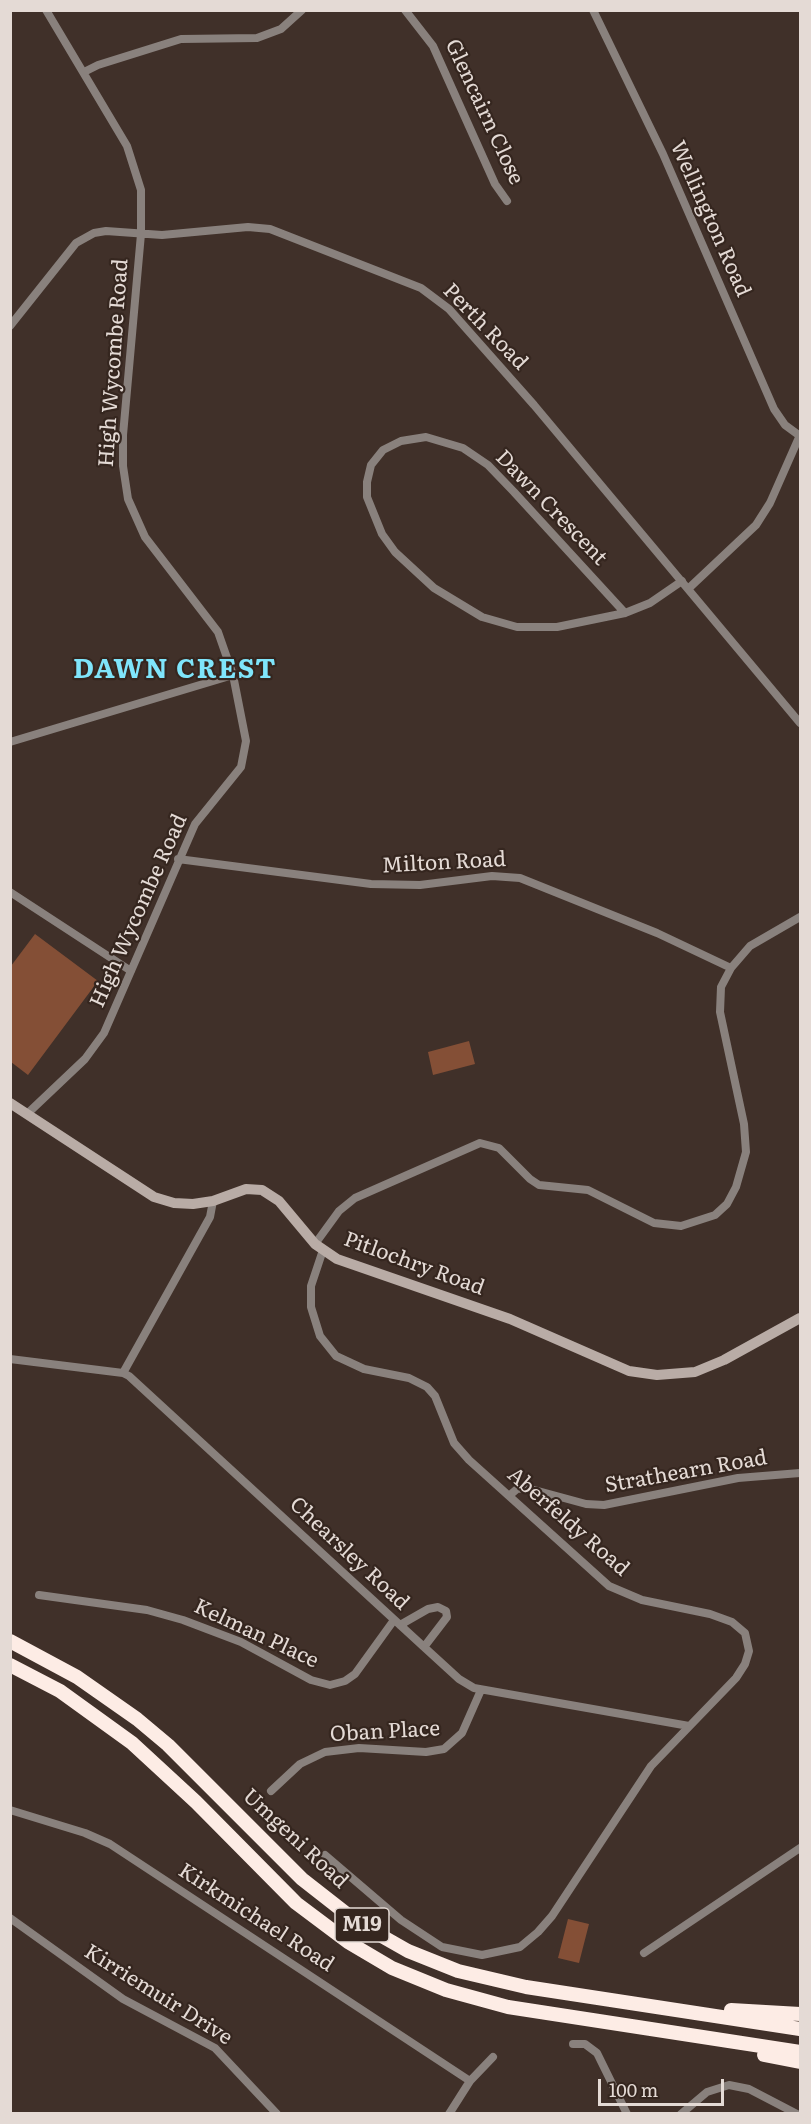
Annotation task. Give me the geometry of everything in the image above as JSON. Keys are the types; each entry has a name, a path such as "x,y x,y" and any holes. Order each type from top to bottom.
{"highway":[{"name":"Umgeni Road","path":"10,1641 77,1677 137,1719 168,1744 302,1879 329,1902 383,1938 429,1960 492,1980 801,2029"},
{"name":"Umgeni Road","path":"10,1665 60,1691 132,1743 196,1802 296,1903 362,1951 419,1979 477,2000 801,2052"},
{"path":"648,2006 801,2014"},
{"path":"573,2017 801,2062"}],"street":[{"path":"46,10 127,146 141,190 141,234"},
{"path":"84,72 98,65 181,39 257,38 281,29 302,10"},
{"name":"Glencairn Close","path":"405,10 433,46 495,184 507,201"},
{"name":"Wellington Road","path":"593,10 663,154 774,409 785,425 800,436"},
{"name":"Perth Road","path":"10,326 13,317 69,250 83,238 106,231 174,235 248,227 270,230 421,288 460,320 801,723"},
{"name":"High Wycombe Road","path":"27,1114 92,1052 109,1023 178,859 201,814 235,775 244,760 246,734 233,675 218,632 145,537 128,500 123,466 123,435 141,234"},
{"path":"688,589 760,519 770,503 800,436"},
{"name":"Dawn Crescent","path":"625,613 488,465 463,448 426,437 401,441 383,450 371,465 367,482 367,497 382,534 395,552 417,573 466,609 504,624 538,628 625,613 650,603 682,581"},
{"path":"10,742 233,675"},
{"name":"Milton Road","path":"178,859 371,884 420,885 492,876 520,878 657,933 731,968"},
{"path":"10,892 131,971"},
{"name":"Aberfeldy Road","path":"325,1855 401,1920 442,1947 482,1955 519,1947 538,1932 552,1916 651,1766 741,1671 749,1651 745,1633 732,1622 721,1617 642,1600 609,1586 469,1460 454,1443 435,1396 427,1387 409,1378 354,1366 336,1356 323,1341 313,1317 310,1296 319,1247 339,1211 355,1198 480,1143 499,1148 539,1185 588,1190 654,1223 681,1227 715,1215 727,1204 736,1187 746,1152 744,1124 720,1012 721,987 731,968 750,946 801,917"},
{"name":"Pitlochry Road","path":"10,1102 154,1197 183,1204 213,1201 246,1189 262,1190 279,1201 319,1247 346,1263 510,1319 606,1363 643,1374 682,1374 709,1367 801,1318"},
{"path":"10,1359 123,1372 210,1217 213,1201"},
{"name":"Chearsley Road","path":"123,1372 459,1679 481,1690 689,1726"},
{"name":"Strathearn Road","path":"510,1495 518,1489 527,1488 585,1504 604,1505 738,1478 801,1473"},
{"name":"Kelman Place","path":"39,1595 147,1610 174,1617 222,1634 311,1680 330,1684 345,1681 356,1674 397,1623"},
{"path":"397,1623 438,1607 446,1611 447,1617 424,1647"},
{"name":"Oban Place","path":"271,1791 300,1764 325,1752 359,1748 426,1752 444,1749 462,1733 481,1690"},
{"name":"Kirkmichael Road","path":"10,1810 85,1833 110,1844 470,2081"},
{"path":"644,1953 801,1848"},
{"name":"Kirriemuir Drive","path":"10,1918 123,1999 214,2048 277,2114"},
{"path":"573,2044 585,2044 597,2053 627,2114"},
{"path":"449,2114 470,2081 493,2056"},
{"path":"681,2114 707,2092 729,2085 749,2089 797,2114"}],"shaded area":[{"path":"35,934 98,981 28,1075 11,1062 11,966"},
{"path":"469,1041 475,1064 433,1075 428,1052"},
{"path":"568,1919 589,1924 579,1963 558,1958"}],"district":[{"name":"DAWN CREST","path":"175,670"}]}
